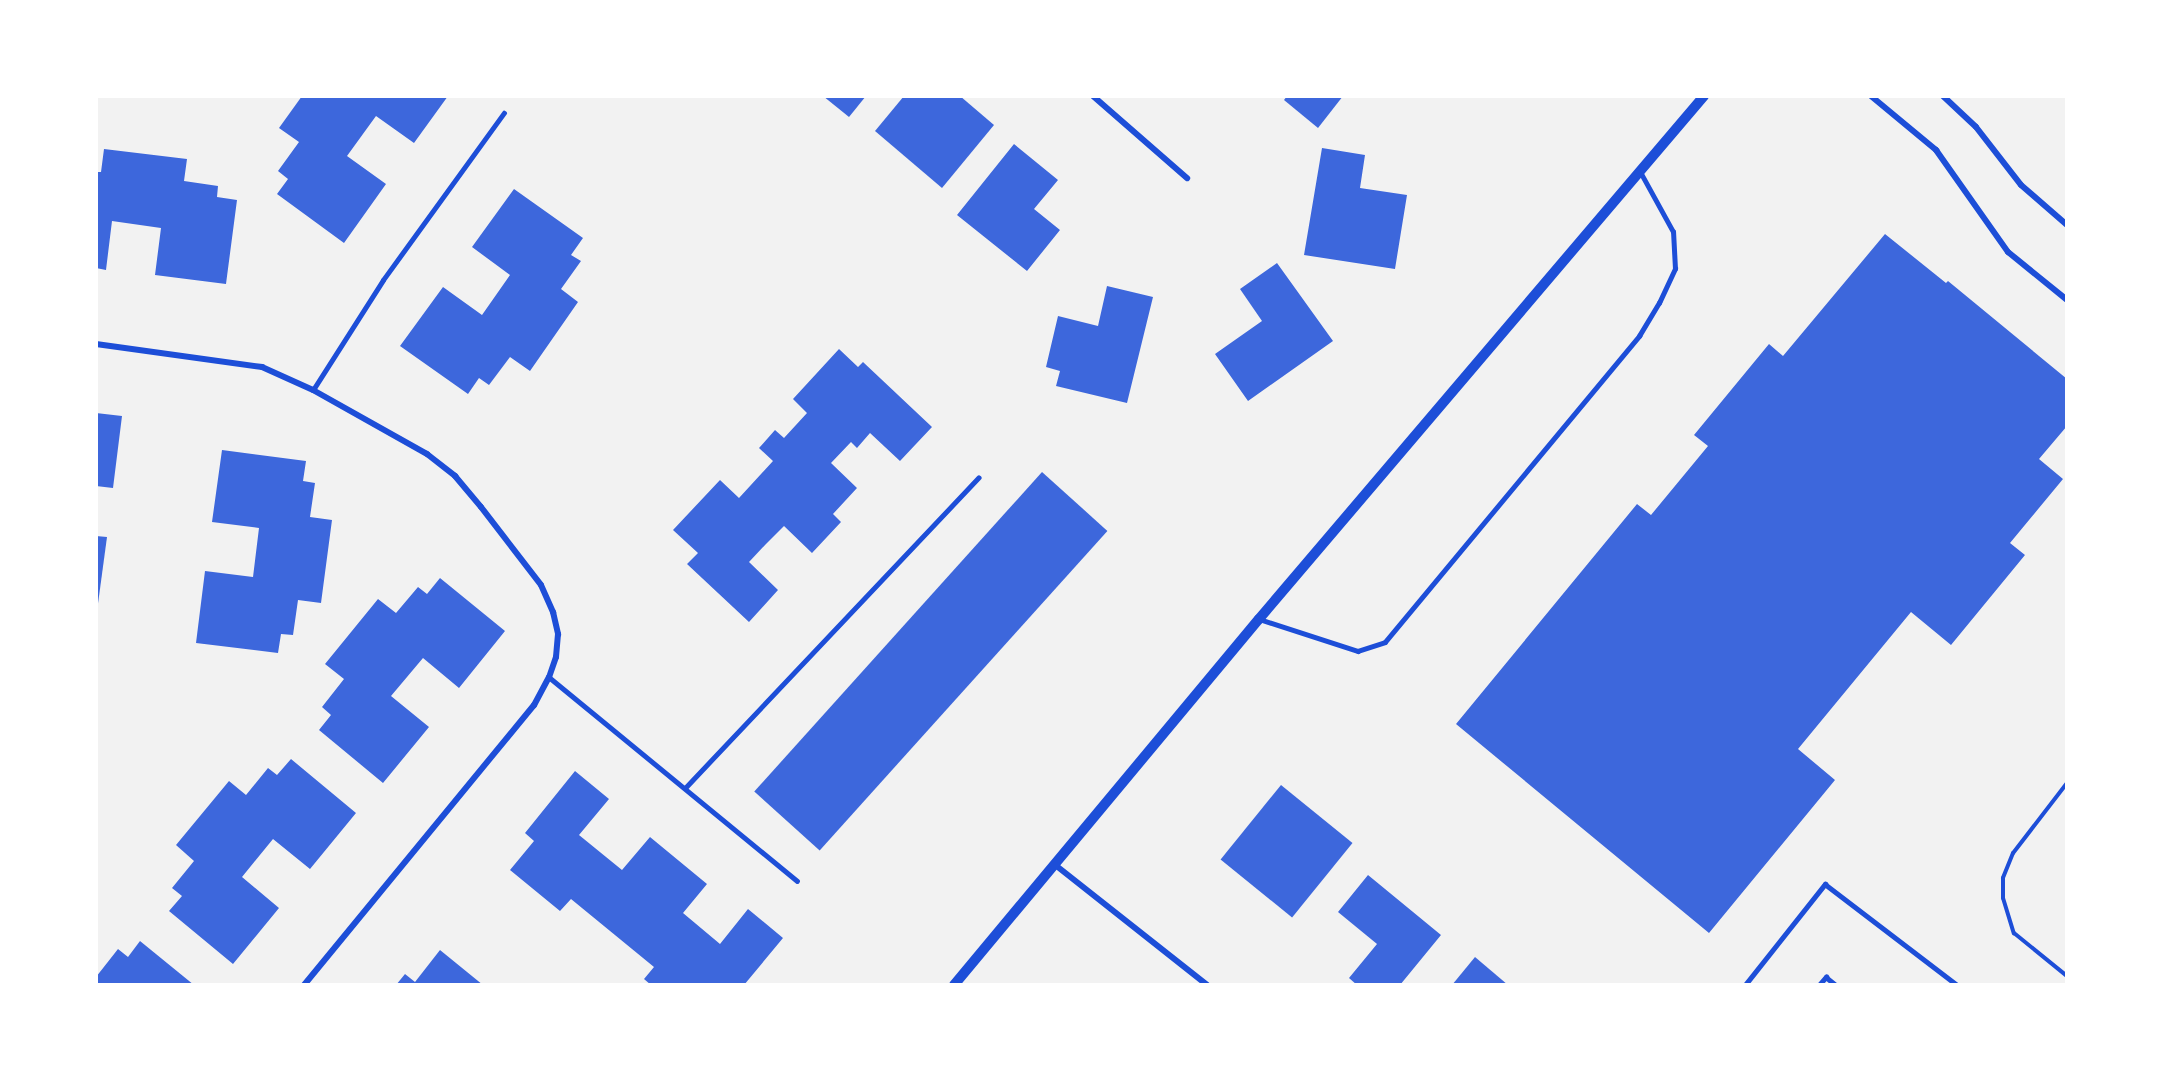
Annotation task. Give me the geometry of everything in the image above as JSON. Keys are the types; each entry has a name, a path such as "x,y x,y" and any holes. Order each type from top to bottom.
{"street":[{"path":"1093,96 1187,178"},
{"path":"954,985 1259,620 1704,96"},
{"path":"1871,96 1936,150 2008,252 2067,300"},
{"path":"1942,96 1976,127 2021,185 2067,225"},
{"path":"96,344 262,367 313,390 427,454 455,476 482,507 541,585 553,612 558,634 556,657 549,677 534,705 304,985"},
{"path":"1054,864 1208,985"}],"lane":[{"path":"313,390 383,280 504,113"},
{"path":"1259,620 1358,651 1385,642 1639,336 1659,303 1675,269 1673,232 1640,171"},
{"path":"685,788 978,478"},
{"path":"549,677 797,881"},
{"path":"1745,985 1825,884 1957,985"},
{"path":"1819,985 1826,977 1836,985"}],"path":[{"path":"2067,783 2013,853 2003,879 2003,898 2014,933 2067,976"}],"building":[{"path":"302,96 448,96 414,143 376,116 347,156 386,184 344,243 277,194 288,179 278,171 299,142 279,128"},
{"path":"823,96 866,96 849,117"},
{"path":"904,96 960,96 994,125 942,188 875,131"},
{"path":"1287,96 1343,96 1318,128 1284,100"},
{"path":"1014,144 1058,180 1034,209 1060,230 1027,271 957,215"},
{"path":"1322,148 1365,155 1360,188 1407,195 1395,269 1304,255"},
{"path":"104,149 187,159 184,181 218,186 217,197 237,200 226,284 155,275 161,228 112,221 106,270 96,268 96,172 101,172"},
{"path":"514,189 583,238 571,255 581,261 561,289 578,302 530,371 510,357 489,385 479,378 468,394 400,346 443,287 482,315 510,275 472,247"},
{"path":"1885,234 1946,283 1948,281 2067,379 2067,426 2039,459 2063,479 2010,543 2025,555 1951,645 1911,612 1798,749 1835,780 1709,933 1456,724 1637,504 1651,515 1708,446 1694,435 1769,344 1783,356"},
{"path":"1277,263 1333,341 1248,401 1215,354 1262,321 1240,289"},
{"path":"1107,286 1153,297 1127,403 1056,386 1060,371 1046,367 1058,316 1098,326"},
{"path":"839,349 858,367 863,362 932,427 900,461 870,433 857,448 851,442 831,463 857,488 833,514 841,522 812,553 784,526 749,562 778,590 749,622 687,564 698,553 673,530 720,480 739,498 773,461 759,448 775,430 784,438 807,413 793,399"},
{"path":"96,413 122,416 113,488 96,486"},
{"path":"222,450 306,461 303,481 315,483 310,517 332,520 321,603 298,600 293,635 281,634 278,653 196,643 205,571 253,577 259,528 212,522"},
{"path":"1042,472 1107,531 820,850 754,792"},
{"path":"96,536 107,537 97,611 96,611"},
{"path":"440,578 505,631 459,688 423,658 391,696 429,727 383,783 319,730 331,715 322,707 344,679 325,664 378,599 396,613 418,587 427,594"},
{"path":"291,759 356,813 310,869 273,839 242,877 279,908 233,964 169,911 182,896 172,888 194,861 176,845 229,781 246,795 268,768 277,775"},
{"path":"575,771 609,799 579,835 622,870 650,837 707,884 683,913 720,944 748,909 783,938 744,985 651,985 644,979 654,967 571,899 560,911 510,870 534,841 525,833"},
{"path":"1281,785 1352,843 1292,918 1221,860"},
{"path":"1368,875 1441,935 1400,985 1357,985 1349,978 1377,944 1338,912"},
{"path":"140,941 194,985 96,985 96,977 118,949 128,957"},
{"path":"440,950 483,985 396,985 405,974 415,982"},
{"path":"1475,957 1508,985 1452,985"}]}
